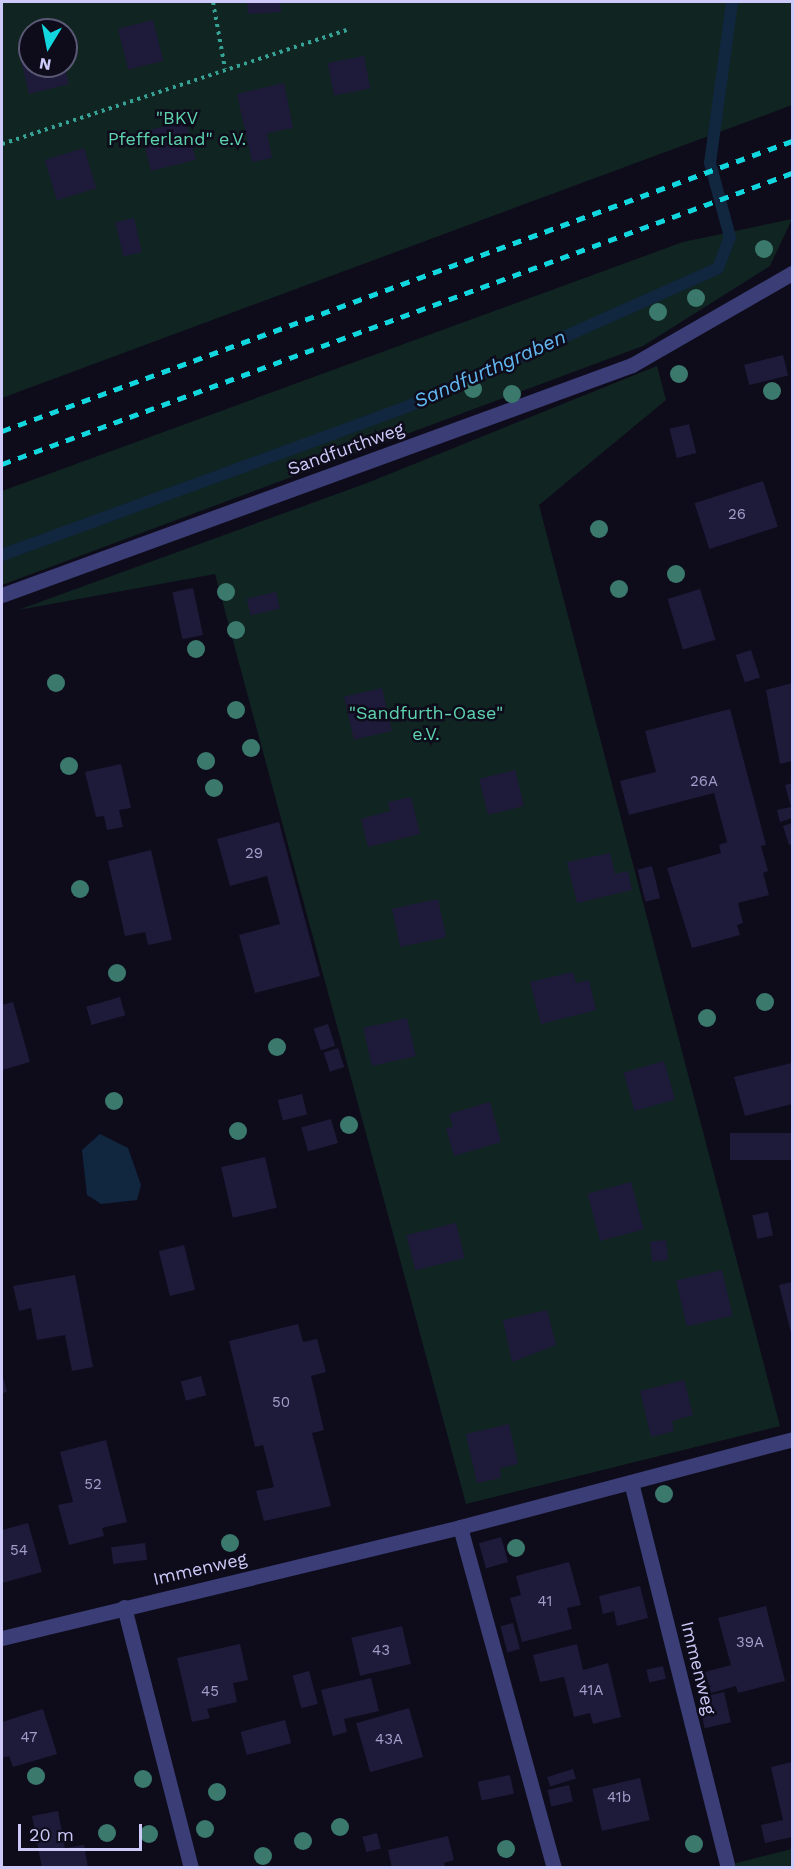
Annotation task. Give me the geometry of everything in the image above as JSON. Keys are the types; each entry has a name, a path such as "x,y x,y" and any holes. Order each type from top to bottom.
{"street":[{"name":"Sandfurthweg","path":"2,595 632,366 792,274"},
{"name":"Immenweg","path":"2,1638 460,1527 792,1439"},
{"name":"Immenweg","path":"631,1482 727,1864"},
{"path":"460,1527 554,1868"},
{"path":"124,1607 191,1868"}],"path":[{"path":"213,2 225,69"},
{"path":"2,144 350,29"}],"green space":[{"name":"\"BKV Pfefferland\" e.V.","path":"2,2 792,2 792,105 2,398"},
{"path":"792,219 770,266 643,346 2,585 2,491 683,242"},
{"name":"\"Sandfurth-Oase\" e.V.","path":"657,366 666,400 539,505 780,1426 466,1504 215,574 18,610 367,483"},
{"path":"792,1849 792,1867 721,1867"}],"water":[{"path":"100,1134 128,1148 141,1185 137,1200 101,1204 87,1195 82,1150"}],"building":[{"path":"247,2 280,2 281,12 248,14"},
{"path":"153,20 163,61 128,69 118,29"},
{"path":"364,56 370,88 334,95 328,63"},
{"path":"25,78 67,78 69,84 29,94"},
{"path":"284,83 293,128 267,133 272,158 252,162 237,94"},
{"path":"186,121 196,160 151,171 141,132"},
{"path":"84,148 96,188 57,200 45,160"},
{"path":"134,218 142,252 123,256 115,222"},
{"path":"783,355 788,375 749,385 744,365"},
{"path":"689,424 696,453 677,458 670,429"},
{"path":"763,481 778,527 709,549 695,503"},
{"path":"193,588 203,635 182,639 172,592"},
{"path":"700,589 715,640 683,650 667,599"},
{"path":"276,592 280,609 251,615 247,599"},
{"path":"751,650 760,678 745,683 736,655"},
{"path":"792,683 792,761 780,764 766,690"},
{"path":"382,688 392,731 354,740 344,697"},
{"path":"730,709 766,845 761,846 768,871 763,873 769,895 738,903 743,923 737,925 740,935 692,948 667,868 721,853 719,845 727,842 714,793 629,815 620,781 656,772 645,731"},
{"path":"121,764 131,808 119,810 123,827 107,830 104,816 96,817 85,772"},
{"path":"515,770 524,806 488,815 479,779"},
{"path":"792,783 792,818 780,822 777,810 791,807 785,785"},
{"path":"411,797 420,834 368,847 361,819 390,811 388,802"},
{"path":"279,822 320,976 255,993 239,935 280,924 267,876 230,886 217,839"},
{"path":"792,823 792,844 789,845 783,826"},
{"path":"151,850 172,940 148,945 145,932 125,936 108,861"},
{"path":"610,853 615,874 628,871 632,890 577,903 567,862"},
{"path":"652,866 660,898 645,902 637,870"},
{"path":"438,899 446,937 400,947 392,909"},
{"path":"573,972 576,983 589,980 596,1010 541,1024 530,982"},
{"path":"120,997 125,1015 92,1025 86,1007"},
{"path":"13,1002 30,1062 2,1070 2,1005"},
{"path":"407,1018 416,1056 372,1066 363,1028"},
{"path":"328,1024 335,1046 321,1051 314,1029"},
{"path":"338,1048 344,1067 330,1072 324,1053"},
{"path":"664,1061 675,1099 635,1111 624,1073"},
{"path":"792,1063 792,1104 745,1116 734,1077"},
{"path":"302,1094 307,1114 283,1120 278,1100"},
{"path":"490,1102 501,1142 454,1156 446,1128 453,1127 449,1114"},
{"path":"331,1119 338,1143 308,1152 301,1128"},
{"path":"730,1133 792,1133 792,1160 730,1160"},
{"path":"265,1157 277,1208 233,1218 221,1167"},
{"path":"631,1182 644,1229 600,1241 588,1194"},
{"path":"768,1212 773,1235 757,1239 752,1215"},
{"path":"456,1223 465,1258 415,1270 407,1235"},
{"path":"666,1240 668,1260 652,1262 650,1242"},
{"path":"184,1245 195,1290 170,1296 159,1251"},
{"path":"722,1270 733,1316 687,1326 676,1281"},
{"path":"75,1275 93,1367 72,1371 65,1335 37,1340 31,1308 19,1311 13,1286"},
{"path":"792,1282 792,1337 779,1285"},
{"path":"547,1310 556,1345 512,1362 503,1320"},
{"path":"298,1324 303,1342 317,1339 326,1372 311,1376 324,1430 312,1433 331,1506 264,1521 256,1491 274,1487 263,1445 255,1447 229,1341"},
{"path":"2,1373 7,1392 2,1393"},
{"path":"201,1376 206,1395 186,1401 181,1381"},
{"path":"684,1380 693,1415 672,1421 674,1431 651,1437 640,1391"},
{"path":"509,1424 518,1464 500,1468 501,1478 477,1483 466,1434"},
{"path":"106,1440 127,1522 102,1528 104,1536 69,1545 58,1505 73,1502 60,1452"},
{"path":"28,1523 42,1572 2,1583 2,1530"},
{"path":"501,1537 508,1562 486,1568 479,1543"},
{"path":"145,1543 147,1560 113,1564 111,1547"},
{"path":"569,1562 581,1605 567,1608 572,1629 522,1642 510,1598 521,1595 516,1576"},
{"path":"640,1586 648,1618 617,1626 614,1611 603,1614 599,1596"},
{"path":"766,1606 785,1681 738,1693 736,1686 711,1693 705,1672 731,1665 718,1618"},
{"path":"513,1623 520,1649 507,1652 500,1626"},
{"path":"402,1626 411,1664 360,1676 351,1638"},
{"path":"240,1644 248,1680 233,1683 237,1702 207,1709 210,1718 192,1722 177,1658"},
{"path":"577,1644 583,1670 608,1663 621,1717 593,1724 590,1713 574,1717 564,1677 540,1682 533,1655"},
{"path":"663,1666 666,1679 649,1682 646,1670"},
{"path":"309,1671 318,1704 301,1708 293,1675"},
{"path":"371,1678 379,1711 344,1719 347,1732 333,1736 321,1690"},
{"path":"724,1692 731,1722 705,1728 698,1698"},
{"path":"409,1708 423,1757 370,1772 356,1723"},
{"path":"43,1709 57,1754 13,1767 9,1756 2,1758 2,1722"},
{"path":"285,1720 291,1743 247,1755 241,1732"},
{"path":"792,1762 792,1837 765,1843 761,1825 783,1820 771,1767"},
{"path":"573,1769 576,1779 550,1786 547,1777"},
{"path":"510,1775 514,1794 482,1800 478,1782"},
{"path":"640,1778 650,1820 602,1831 592,1789"},
{"path":"569,1785 573,1802 551,1807 548,1790"},
{"path":"58,1811 65,1848 84,1845 88,1868 42,1868 32,1816"},
{"path":"377,1833 381,1849 366,1852 362,1837"},
{"path":"448,1836 454,1860 444,1863 445,1868 392,1868 388,1850"}],"waterway":[{"name":"Sandfurthgraben","path":"2,555 411,405 718,268 730,237 710,163 732,2"}],"railway":[{"path":"2,431 792,141"},
{"path":"2,464 792,173"}]}
